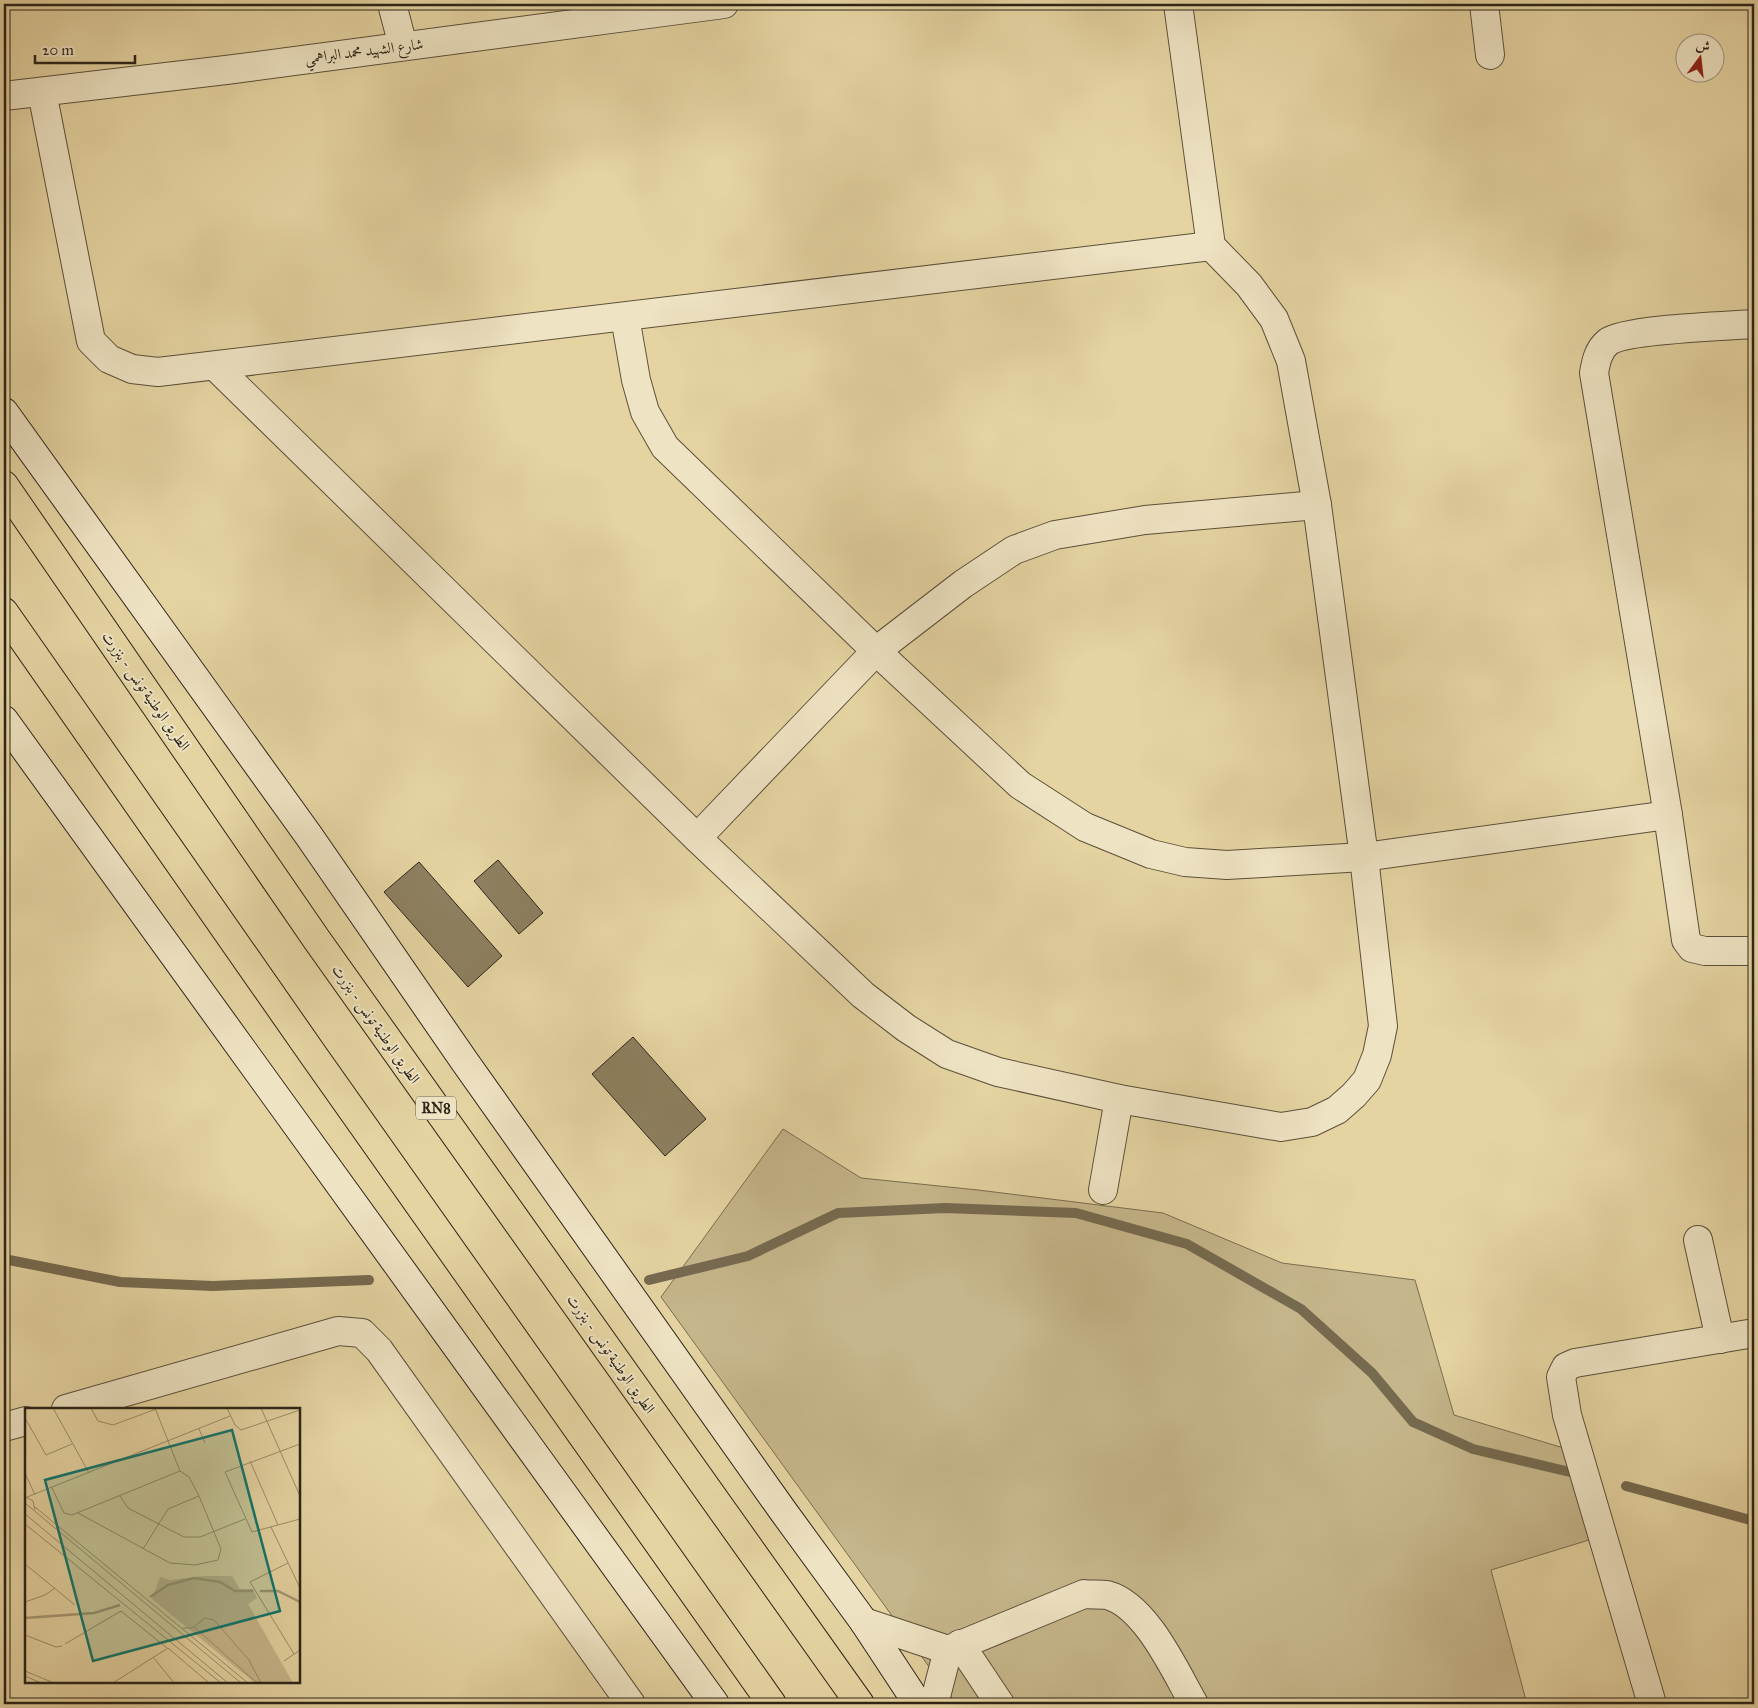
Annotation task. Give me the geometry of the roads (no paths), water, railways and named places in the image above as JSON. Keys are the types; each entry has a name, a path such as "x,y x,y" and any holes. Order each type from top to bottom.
{"highway":[{"name":"الطريق الوطنية تونس - بنزرت","path":"11,496 317,940 860,1704"},
{"path":"4,612 319,1064 772,1704"}],"street":[{"path":"392,4 403,46"},
{"name":"شارع الشهيد محمد البراهمي","path":"4,96 724,4"},
{"path":"215,366 697,838 863,995 906,1028 947,1054 998,1072 1119,1099 1281,1126 1312,1122 1337,1110 1367,1080 1377,1055 1383,1026 1364,857 1317,505 1291,361 1274,319 1249,285 1211,246 1178,4"},
{"path":"1484,4 1490,55"},
{"path":"42,92 91,341 108,359 132,369 158,372 215,366 1211,246"},
{"path":"625,317 636,380 645,412 665,446 876,651 1020,785 1085,827 1151,854 1185,862 1227,865 1364,857 1668,815"},
{"path":"1754,324 1629,334 1608,342 1597,356 1594,373 1668,815 1686,940 1692,948 1705,951 1754,951"},
{"path":"4,412 309,836 488,1095 771,1495 864,1622 918,1704"},
{"path":"697,838 876,651 963,584 1014,550 1055,536 1145,520 1317,505"},
{"path":"4,720 715,1704"},
{"path":"1103,1190 1119,1099"},
{"path":"1698,1240 1720,1339"},
{"path":"69,1408 338,1331 362,1333 379,1350 631,1704"},
{"path":"1652,1704 1567,1415 1561,1377 1566,1367 1575,1363 1754,1333"},
{"path":"4,1427 25,1421"},
{"path":"934,1704 954,1647 1084,1594 1107,1595 1130,1606 1152,1632 1194,1704"},
{"path":"864,1622 954,1647 1000,1704"}],"waterway":[{"path":"649,1280 748,1256 838,1213 945,1208 1076,1213 1187,1244 1301,1309 1372,1373 1413,1422 1473,1449 1570,1472"},
{"path":"4,1259 120,1282 213,1286 369,1280"},
{"path":"1626,1486 1754,1521"}]}
